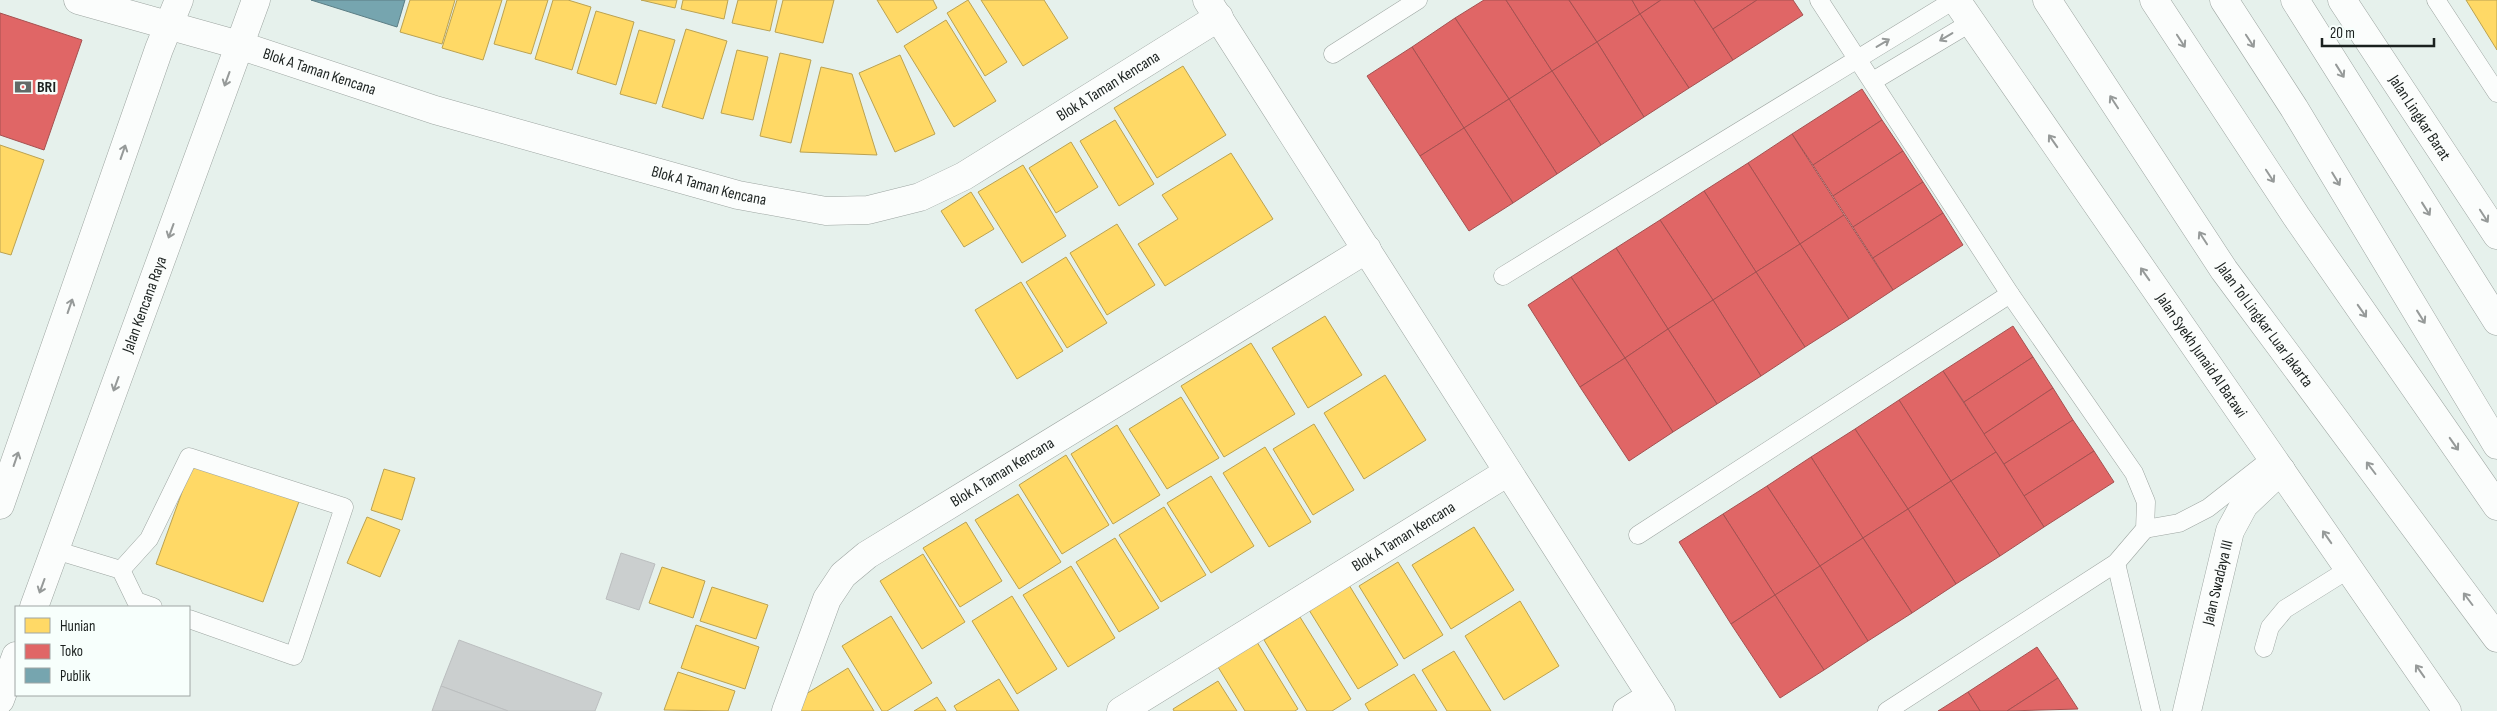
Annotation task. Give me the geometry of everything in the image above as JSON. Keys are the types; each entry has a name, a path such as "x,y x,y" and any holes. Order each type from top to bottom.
{"main road":[{"name":"Blok A Taman Kencana","path":"78,0 239,45 435,110 738,195 826,210 868,210 920,197 964,176 1213,9 1656,703 1626,711"},
{"path":"0,505 168,26 179,0"},
{"name":"Jalan Kencana Raya","path":"34,606 256,0"},
{"name":"Jalan Syekh Junaid Al Batawi","path":"1955,0 2277,464 2441,707"},
{"name":"Jalan Tol Lingkar Luar Jakarta","path":"2048,0 2224,270 2497,638"},
{"path":"2154,0 2296,216 2497,506"},
{"path":"2224,0 2294,108 2497,445"},
{"path":"2295,0 2497,321"},
{"name":"Jalan Lingkar Barat","path":"2342,0 2497,236"},
{"name":"Blok A Taman Kencana","path":"786,711 827,599 842,575 867,555 1366,249"},
{"name":"Jalan Swadaya III","path":"2187,711 2230,530 2244,505 2277,464"},
{"name":"Blok A Taman Kencana","path":"1121,711 1508,472"},
{"path":"0,700 15,659"}],"lane":[{"path":"1333,54 1418,0"},
{"path":"1819,0 2010,294 2134,473 2146,502 2145,529"},
{"path":"1503,276 1955,0"},
{"path":"2436,0 2497,93"},
{"path":"1873,81 1970,22"},
{"path":"1638,535 2010,294"},
{"path":"121,570 149,539 189,457 344,507 294,656 190,620"},
{"path":"1887,711 2116,563 2145,529 2180,522 2208,508 2277,464"},
{"path":"55,550 121,570 136,601 150,606"},
{"path":"2116,563 2151,711"},
{"path":"2264,648 2270,626 2285,609 2349,569"}],"building: Hunian":[{"path":"410,0 455,0 442,44 400,32"},
{"path":"457,0 502,0 483,60 442,48"},
{"path":"507,0 548,0 531,54 494,44"},
{"path":"553,0 568,0 591,7 572,70 535,59"},
{"path":"641,0 677,0 675,8"},
{"path":"683,0 728,0 724,19 681,9"},
{"path":"738,0 777,0 770,31 732,23"},
{"path":"783,0 834,0 823,43 775,32"},
{"path":"877,0 933,0 937,8 897,33"},
{"path":"968,0 1007,62 985,76 947,13"},
{"path":"981,0 1044,0 1068,38 1023,66"},
{"path":"2466,0 2497,0 2497,50"},
{"path":"596,11 634,22 616,85 577,73"},
{"path":"946,20 996,101 954,127 904,46"},
{"path":"686,29 727,41 703,119 662,107"},
{"path":"639,30 675,40 656,104 620,94"},
{"path":"737,50 768,57 753,120 721,113"},
{"path":"780,53 811,60 791,143 760,136"},
{"path":"900,55 935,134 895,152 859,73"},
{"path":"1183,66 1226,135 1157,178 1114,108"},
{"path":"821,67 852,74 877,155 800,152"},
{"path":"1115,120 1154,184 1119,206 1080,141"},
{"path":"1071,142 1098,187 1056,213 1029,168"},
{"path":"0,145 44,160 11,255 0,252"},
{"path":"1231,153 1273,219 1165,286 1138,244 1178,219 1162,195"},
{"path":"1023,165 1066,236 1022,263 978,192"},
{"path":"971,192 994,229 964,247 941,211"},
{"path":"1117,224 1155,285 1107,315 1070,253"},
{"path":"1066,257 1107,323 1067,348 1026,282"},
{"path":"1021,282 1063,351 1017,379 975,310"},
{"path":"1325,316 1362,375 1308,408 1272,348"},
{"path":"1251,343 1295,414 1224,457 1181,386"},
{"path":"1385,375 1426,440 1364,479 1324,413"},
{"path":"1181,397 1219,458 1167,489 1129,429"},
{"path":"1314,424 1354,490 1313,515 1273,449"},
{"path":"1117,425 1160,495 1113,524 1071,454"},
{"path":"1265,447 1311,522 1269,547 1223,473"},
{"path":"1066,455 1109,525 1062,554 1019,485"},
{"path":"194,459 301,496 263,602 156,564"},
{"path":"384,469 415,478 402,520 371,510"},
{"path":"1211,476 1254,546 1211,573 1167,503"},
{"path":"1018,494 1061,562 1019,589 975,520"},
{"path":"1164,507 1206,575 1161,602 1119,535"},
{"path":"367,517 400,530 380,577 347,563"},
{"path":"966,522 1002,581 960,607 923,548"},
{"path":"1474,527 1514,590 1451,629 1412,565"},
{"path":"1115,538 1159,608 1119,632 1076,562"},
{"path":"923,554 965,622 922,649 880,581"},
{"path":"1398,562 1443,635 1404,659 1359,586"},
{"path":"1071,566 1115,638 1068,667 1023,595"},
{"path":"662,567 705,581 693,618 649,603"},
{"path":"1349,585 1398,665 1358,689 1309,610"},
{"path":"712,587 768,605 756,639 700,621"},
{"path":"1012,596 1057,669 1017,694 972,621"},
{"path":"1520,601 1559,666 1504,700 1465,636"},
{"path":"891,616 932,683 887,711 882,711 842,646"},
{"path":"1300,617 1351,699 1332,711 1307,711 1264,640"},
{"path":"696,625 759,647 745,689 681,668"},
{"path":"1257,642 1298,709 1295,711 1245,711 1218,667"},
{"path":"1454,651 1491,711 1447,711 1422,670"},
{"path":"848,668 874,711 799,711 793,702"},
{"path":"678,672 735,691 728,711 664,710"},
{"path":"1414,674 1437,711 1369,711 1365,704"},
{"path":"999,679 1019,711 957,711 954,706"},
{"path":"1218,681 1237,711 1174,711 1173,709"},
{"path":"937,697 946,711 914,711"}],"building: Toko":[{"path":"1484,0 1506,0 1552,71 1509,99 1455,18"},
{"path":"1506,0 1569,0 1597,42 1552,71"},
{"path":"1569,0 1632,0 1640,14 1597,42"},
{"path":"1632,0 1661,0 1640,14"},
{"path":"1661,0 1694,0 1733,60 1689,88 1640,14"},
{"path":"1694,0 1757,0 1713,29"},
{"path":"1757,0 1793,0 1803,15 1733,60 1713,29"},
{"path":"0,13 82,40 44,150 0,135"},
{"path":"1640,14 1689,88 1644,117 1597,42"},
{"path":"1455,18 1509,99 1464,128 1412,47"},
{"path":"1597,42 1644,117 1601,145 1552,71"},
{"path":"1412,47 1464,128 1420,156 1367,76"},
{"path":"1552,71 1601,145 1557,174 1509,99"},
{"path":"1862,89 1882,120 1813,165 1792,134"},
{"path":"1509,99 1557,174 1513,203 1464,128"},
{"path":"1882,120 1903,151 1833,196 1813,165"},
{"path":"1464,128 1513,203 1469,231 1420,156"},
{"path":"1792,134 1844,215 1800,244 1748,163"},
{"path":"1903,151 1923,182 1853,227 1833,196"},
{"path":"1748,163 1800,244 1756,272 1704,191"},
{"path":"1923,182 1943,213 1873,258 1853,227"},
{"path":"1704,191 1756,272 1713,300 1660,220"},
{"path":"1943,213 1963,245 1893,290 1873,258"},
{"path":"1844,215 1893,290 1849,319 1800,244"},
{"path":"1660,220 1713,300 1668,329 1616,248"},
{"path":"1800,244 1849,319 1805,347 1756,272"},
{"path":"1616,248 1668,329 1625,358 1571,277"},
{"path":"1756,272 1805,347 1761,376 1713,300"},
{"path":"1571,277 1625,358 1580,387 1528,305"},
{"path":"1713,300 1761,376 1717,404 1668,329"},
{"path":"2013,326 2033,357 1964,402 1943,371"},
{"path":"1668,329 1717,404 1673,432 1625,358"},
{"path":"2033,357 2053,388 1984,434 1964,402"},
{"path":"1625,358 1673,432 1629,461 1580,387"},
{"path":"1943,371 1996,452 1951,481 1899,400"},
{"path":"2053,388 2073,420 2004,464 1984,434"},
{"path":"1899,400 1951,481 1908,509 1855,429"},
{"path":"2073,420 2094,451 2024,496 2004,464"},
{"path":"1855,429 1908,509 1863,538 1811,457"},
{"path":"2094,451 2114,482 2044,527 2024,496"},
{"path":"1996,452 2044,527 2000,556 1951,481"},
{"path":"1811,457 1863,538 1820,566 1767,486"},
{"path":"1951,481 2000,556 1956,584 1908,509"},
{"path":"1767,486 1820,566 1775,595 1723,514"},
{"path":"1908,509 1956,584 1912,613 1863,538"},
{"path":"1723,514 1775,595 1731,624 1679,542"},
{"path":"1863,538 1912,613 1868,641 1820,566"},
{"path":"1820,566 1868,641 1824,670 1775,595"},
{"path":"1775,595 1824,670 1780,698 1731,624"},
{"path":"2037,647 2058,678 2007,711 1980,711 1968,692"},
{"path":"2058,678 2078,709 2007,711"},
{"path":"1968,692 1980,711 1938,711"}],"building: Publik":[{"path":"311,0 405,0 397,27"}],"building: Lainnya":[{"path":"621,553 655,564 639,610 606,599"},
{"path":"459,640 602,693 595,711 508,711 441,686"},
{"path":"441,686 508,711 432,711"}],"place":[{"name":"BRI","path":"23,87"}]}
